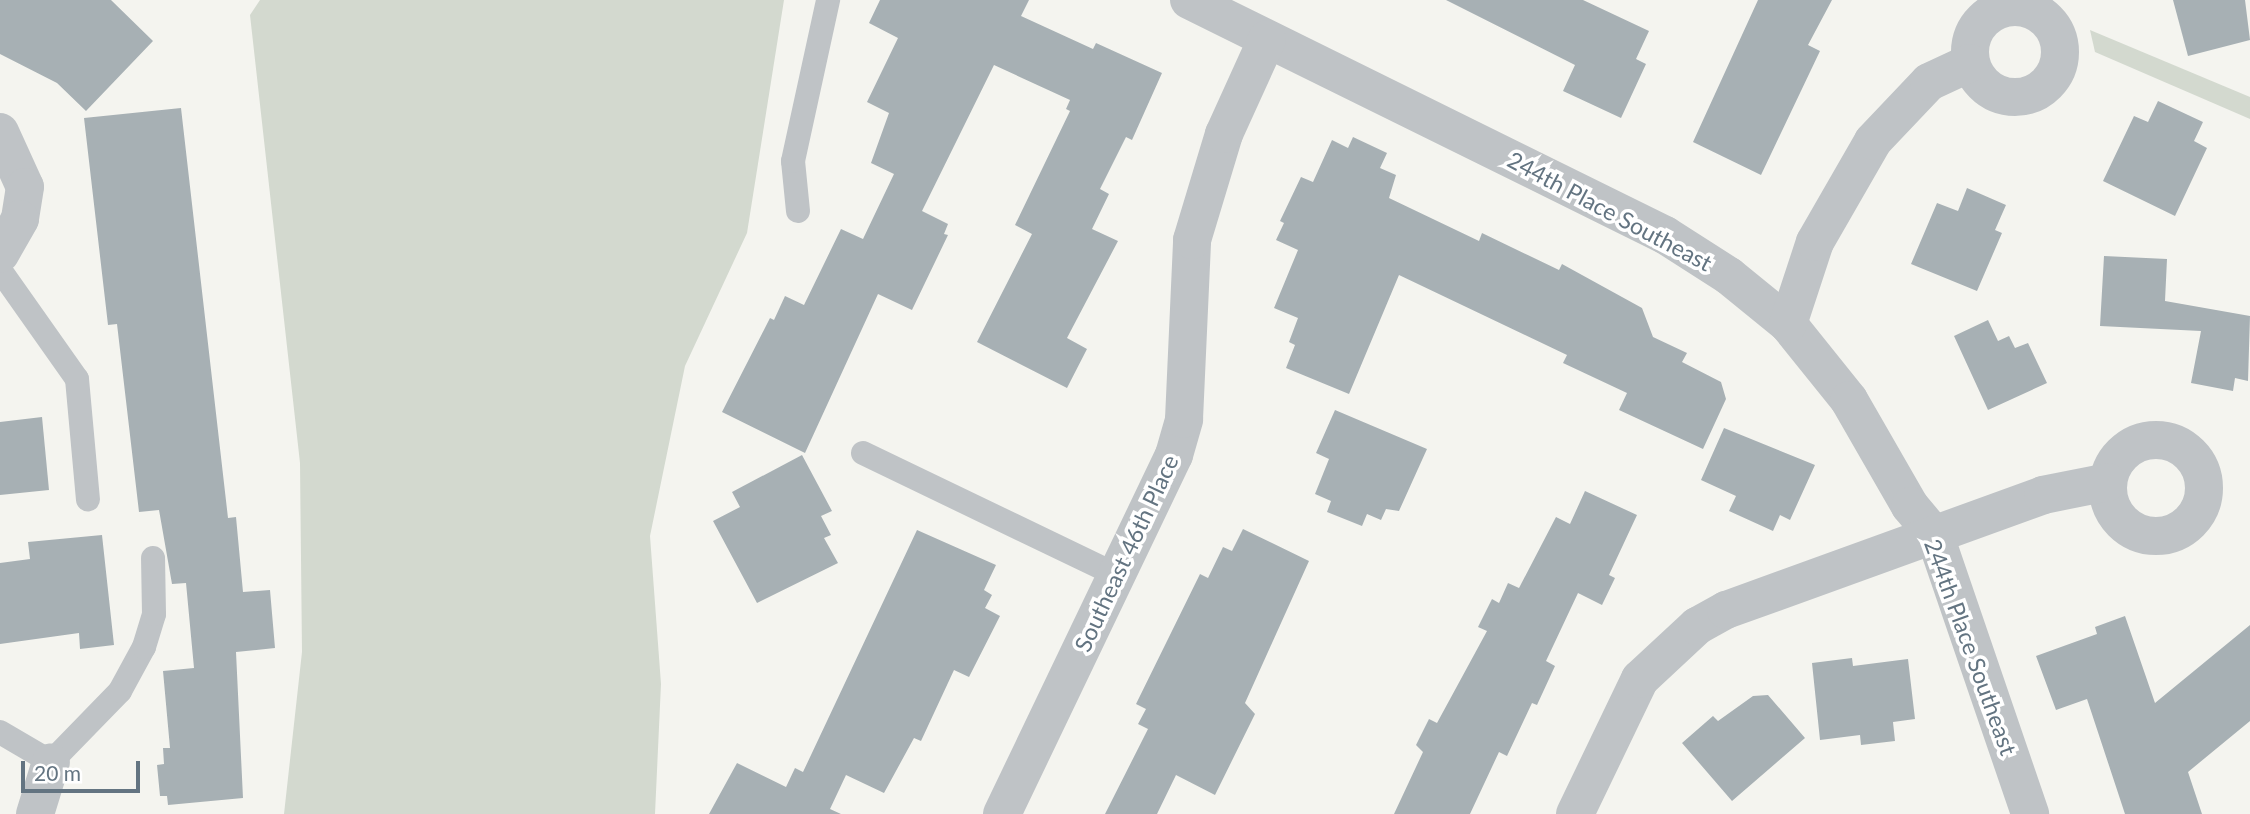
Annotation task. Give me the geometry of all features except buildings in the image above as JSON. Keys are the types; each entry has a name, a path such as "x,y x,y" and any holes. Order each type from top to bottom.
{"street":[{"name":"244th Place Southeast","path":"1189,0 1665,235 1729,276 1788,324 1849,400 1910,506 1935,536 2030,814"},
{"name":"Southeast 46th Place","path":"1002,814 1174,455 1184,419 1192,240 1224,134 1267,39"},
{"path":"1788,324 1815,242 1873,141 1928,82 1970,63"},
{"path":"0,132 25,187 20,219 0,254"},
{"path":"1575,814 1640,679 1697,626 1738,605 2043,495 2108,482"},
{"path":"34,814 51,762"}],"lane":[{"path":"798,211 793,161 828,0"},
{"path":"0,270 77,379 88,499"},
{"path":"863,453 1117,575"},
{"path":"0,732 51,762 120,691 144,647 154,614 153,558"}],"shaded area":[{"path":"260,0 784,0 747,233 685,366 650,536 661,684 655,814 284,814 302,652 300,463 250,15"},
{"path":"2090,30 2250,97 2250,119 2095,52"}]}
